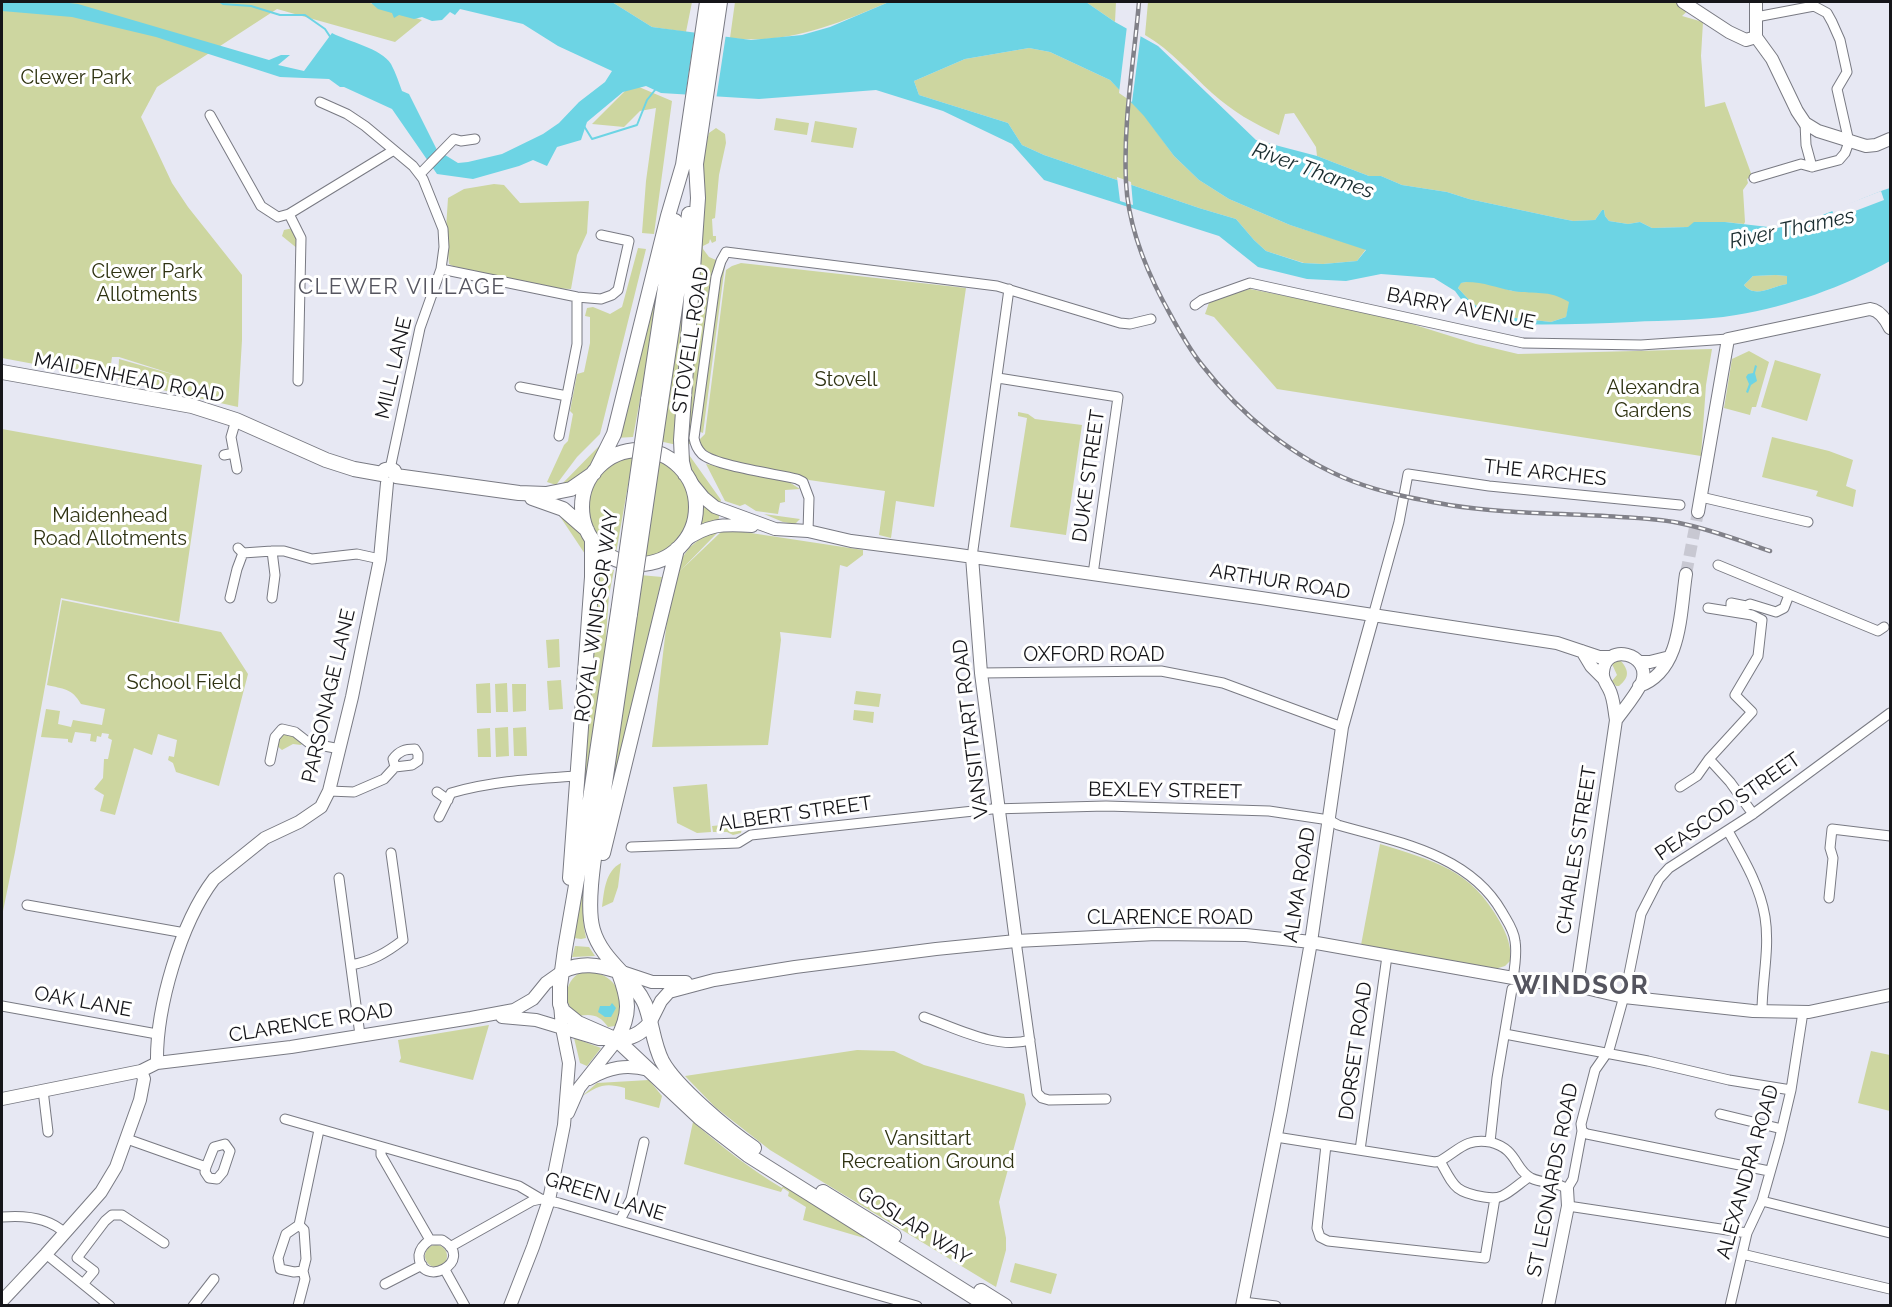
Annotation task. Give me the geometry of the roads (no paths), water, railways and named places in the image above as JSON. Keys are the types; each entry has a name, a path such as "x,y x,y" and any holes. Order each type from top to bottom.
{"main road":[{"name":"ROYAL WINDSOR WAY","path":"618,971 602,951 594,933 590,914 591,895 624,613 690,158 707,2"},
{"name":"ROYAL WINDSOR WAY","path":"690,158 720,2"},
{"path":"680,545 654,561 635,563 614,557 600,548 590,535 583,517 583,501 587,485 614,434 668,216 690,158"},
{"path":"591,895 680,545 691,529 695,513 695,498 681,451 698,198 690,158"},
{"name":"MAIDENHEAD ROAD","path":"2,372 192,406 236,420 326,460 354,469 389,476 519,493 546,494 566,491 582,483 596,470"},
{"path":"596,470 615,456 638,450 664,456 676,464 688,478"},
{"name":"MAIDENHEAD ROAD","path":"519,493 563,510 590,535"},
{"path":"568,928 576,776 592,577 590,535"},
{"name":"ROYAL WINDSOR WAY","path":"560,1004 568,928 624,613"},
{"name":"CLARENCE ROAD","path":"562,971 576,965 587,964 618,971"},
{"path":"615,1042 625,1024 628,1007 618,971"},
{"name":"GOSLAR WAY","path":"618,971 639,992 651,1023 658,1052 668,1070 715,1117 786,1170 1005,1305"},
{"path":"560,1004 569,1017 615,1042 635,1036 651,1023"},
{"name":"GOSLAR WAY","path":"615,1042 651,1070 700,1118 748,1155 988,1305"}],"street":[{"path":"1683,2 1729,32 1746,40 1756,37"},
{"path":"1756,2 1756,37 1772,59 1805,123 1818,131 1849,142 1871,146 1890,139"},
{"path":"1754,178 1801,164 1812,167 1839,159 1845,153 1849,142 1837,89 1846,72 1840,40 1827,13 1814,6 1756,17"},
{"name":"MILL LANE","path":"320,102 348,114 424,171 443,229 444,247 441,269 420,328 389,476"},
{"path":"210,115 261,206 278,217 289,214 394,150"},
{"path":"1805,123 1806,145 1812,167"},
{"path":"424,171 443,152 452,136 461,141 475,139"},
{"path":"289,214 301,238 298,381"},
{"path":"441,269 577,297 601,299 618,290 629,241 601,235"},
{"name":"STOVELL ROAD","path":"808,531 809,498 803,482 718,462 703,455 695,445 694,438 716,277 726,252 949,279 1009,289"},
{"name":"BARRY AVENUE","path":"1195,305 1202,300 1250,283 1523,344 1641,345 1728,339"},
{"path":"1009,289 1120,323 1130,324 1151,319"},
{"name":"VANSITTART ROAD","path":"1009,289 972,557 981,674 1037,1093 1041,1098 1049,1100 1106,1099"},
{"path":"559,436 577,344 577,297"},
{"path":"1698,512 1728,339 1874,310 1883,317 1890,328"},
{"name":"DUKE STREET","path":"998,378 1118,397 1093,574"},
{"path":"520,387 567,396"},
{"path":"236,420 229,454 237,469"},
{"name":"THE ARCHES","path":"1408,474 1489,486 1680,505"},
{"name":"ALMA ROAD","path":"1242,1304 1276,1137 1311,942 1342,727 1399,522 1408,474"},
{"name":"PARSONAGE LANE","path":"157,1064 157,1034 168,983 185,933 207,888 214,879 265,838 299,822 321,807 329,790 340,749 380,559 389,476"},
{"path":"688,478 704,498 716,507 768,527"},
{"path":"1701,497 1808,522"},
{"path":"680,545 701,531 718,525 768,527 808,531 851,541 972,557"},
{"path":"272,550 275,575 272,598"},
{"path":"230,598 240,551 284,551 312,559 357,554 380,559"},
{"name":"ARTHUR ROAD","path":"972,557 1557,643 1599,657 1611,657"},
{"path":"1718,565 1878,630 1884,627"},
{"path":"1582,651 1606,683 1621,694 1652,682 1666,667 1673,652 1686,574"},
{"path":"1708,608 1776,612 1784,608 1789,595"},
{"path":"1680,787 1697,776 1709,759 1752,712 1735,695 1758,656 1762,620 1749,609"},
{"path":"1357,614 1368,636 1390,619"},
{"path":"1606,683 1604,667 1611,657 1622,653 1640,662 1650,662 1670,657"},
{"path":"1638,688 1643,675 1640,662"},
{"name":"OXFORD ROAD","path":"981,674 1161,671 1223,683 1342,727"},
{"name":"CHARLES STREET","path":"1577,986 1616,720 1606,683"},
{"name":"CHARLES STREET","path":"1616,720 1638,688"},
{"name":"PEASCOD STREET","path":"1624,997 1641,914 1659,879 1669,868 1753,814 1890,713"},
{"path":"270,761 275,737 282,729 295,732 309,742 340,749"},
{"path":"1709,759 1730,782 1753,814"},
{"path":"329,790 354,792 384,779 395,767"},
{"path":"439,818 451,793 473,787 525,779 576,776"},
{"path":"437,792 448,800"},
{"name":"BEXLEY STREET","path":"1000,808 1106,806 1269,811 1329,820 1338,825 1445,859 1465,871 1480,884 1498,906 1514,933 1516,954 1497,1078 1490,1142"},
{"name":"ALBERT STREET","path":"631,847 738,843 751,835 1000,808"},
{"path":"1829,898 1833,858 1830,848 1832,829 1890,836"},
{"path":"1728,831 1753,879 1766,918 1762,1011"},
{"path":"351,965 368,962 385,954 404,940 391,853"},
{"path":"339,878 360,1035"},
{"path":"27,905 185,933"},
{"name":"CLARENCE ROAD","path":"618,971 660,983 714,980 912,952 1016,941 1156,934 1246,935 1311,942 1513,984 1577,986 1624,997 1762,1011 1803,1012 1849,1005 1890,995"},
{"name":"DORSET ROAD","path":"1360,1150 1387,956"},
{"name":"CLARENCE ROAD","path":"2,1099 141,1071 157,1064 222,1057 471,1018 524,1006 562,971"},
{"name":"CLARENCE ROAD","path":"651,1023 660,1001 669,992 714,980"},
{"name":"ST LEONARDS ROAD","path":"1548,1305 1568,1206 1568,1189 1573,1179 1582,1131 1581,1124 1593,1077 1606,1053 1624,997"},
{"path":"560,1004 569,1063 564,1125"},
{"name":"OAK LANE","path":"2,1006 157,1034"},
{"name":"ALEXANDRA ROAD","path":"1730,1305 1747,1233 1762,1200 1782,1129 1791,1090 1803,1012"},
{"name":"CLARENCE ROAD","path":"471,1018 517,1017 615,1042"},
{"path":"924,1017 987,1039 1012,1043 1030,1040"},
{"path":"1505,1034 1692,1070 1729,1080 1791,1090"},
{"path":"510,1305 533,1247 564,1125 574,1099 615,1042"},
{"path":"584,1083 601,1072 616,1067 651,1070"},
{"path":"2,1301 100,1192 116,1167 140,1100 144,1079 141,1071"},
{"path":"43,1090 48,1132"},
{"path":"1720,1114 1782,1129"},
{"name":"GREEN LANE","path":"285,1119 519,1186 545,1200 917,1305"},
{"path":"303,1271 280,1269 278,1258 286,1234 299,1225 320,1130"},
{"path":"1582,1131 1587,1134 1769,1171"},
{"path":"1276,1137 1435,1162 1470,1142 1477,1140 1490,1142 1501,1144 1508,1150 1529,1177 1562,1185 1568,1189"},
{"path":"127,1139 206,1167"},
{"path":"620,1220 631,1199 644,1142"},
{"path":"1326,1145 1317,1228 1320,1237 1328,1241 1485,1258 1495,1198"},
{"path":"381,1147 381,1155 430,1240"},
{"path":"1440,1161 1455,1187 1462,1192 1495,1198 1503,1196 1529,1177"},
{"path":"450,1247 532,1201 545,1200"},
{"path":"1762,1200 1890,1233"},
{"path":"1568,1206 1747,1233"},
{"path":"2,1216 20,1215 39,1219 57,1226 65,1233"},
{"path":"83,1284 94,1271 77,1258 112,1215 122,1215 164,1242"},
{"path":"298,1305 305,1279 303,1271 306,1258 304,1230 299,1225"},
{"path":"430,1240 442,1240 450,1247 453,1257 445,1270 433,1272 422,1265 419,1257 420,1251 422,1246 430,1240"},
{"path":"46,1254 108,1305"},
{"path":"1742,1254 1890,1289"},
{"path":"385,1284 422,1265"},
{"path":"445,1270 465,1305"},
{"path":"194,1305 214,1279"},
{"path":"1242,1304 1276,1305"}],"water":[{"name":"River Thames","path":"2,2 78,4 269,60 281,55 290,55 278,65 304,71 332,33 386,58 393,67 402,91 409,94 437,150 458,163 502,154 543,134 559,123 579,102 605,82 612,71 558,46 523,24 460,9 455,15 450,12 442,20 432,21 422,17 414,19 399,15 394,18 392,13 378,9 370,2 612,2 652,27 751,40 802,35 830,27 889,2 1086,2 1115,22 1158,46 1256,140 1317,156 1369,176 1381,176 1402,185 1447,192 1469,199 1573,221 1595,220 1604,210 1609,221 1628,224 1640,222 1652,228 1688,227 1694,222 1725,222 1777,228 1821,216 1890,188 1890,261 1816,294 1736,315 1617,323 1509,324 1486,319 1469,310 1455,291 1434,278 1381,274 1346,281 1307,279 1258,267 1219,236 1044,180 1012,144 943,111 876,90 759,99 661,93 646,86 623,92 587,122 581,140 557,147 547,166 533,160 473,179 437,174 392,109 340,87 329,79 280,77 156,37 72,17 2,11","holes":["1029,48 1050,52 1110,80 1144,116 1174,156 1199,180 1229,199 1290,225 1366,250 1357,261 1323,264 1303,263 1266,251 1236,219 1044,155 1022,145 1008,123 919,95 914,81 965,59","1753,276 1787,276 1787,284 1753,291 1744,285","1461,283 1479,283 1513,291 1554,295 1569,302 1566,317 1551,322 1489,315 1470,301 1458,288"]},
{"path":"1755,365 1757,366 1755,373 1757,381 1751,385 1748,393 1746,392 1749,384 1746,377 1753,373"},
{"path":"612,1003 616,1008 611,1017 605,1017 598,1012 600,1006 610,1006"}],"waterway":[{"path":"220,2 251,6 280,15 305,15 325,29 331,38"},
{"path":"584,126 592,139 637,125 647,100 655,90"}],"tunnel":[{"path":"1686,574 1698,512"}],"railway":[{"path":"1139,2 1127,114 1125,159 1127,197 1138,243 1163,301 1196,357 1233,401 1269,433 1330,471 1352,481 1388,492 1470,508 1642,518 1672,522 1714,532 1770,551"}],"district":[{"name":"CLEWER VILLAGE","path":"402,287"},
{"name":"WINDSOR","path":"1581,986"}],"park label":[{"name":"Clewer Park","path":"76,78"},
{"name":"Clewer Park Allotments","path":"147,284"},
{"name":"Stovell","path":"846,380"},
{"name":"Alexandra Gardens","path":"1653,400"},
{"name":"Maidenhead Road Allotments","path":"110,528"},
{"name":"School Field","path":"184,683"},
{"name":"Vansittart Recreation Ground","path":"928,1150"}]}
